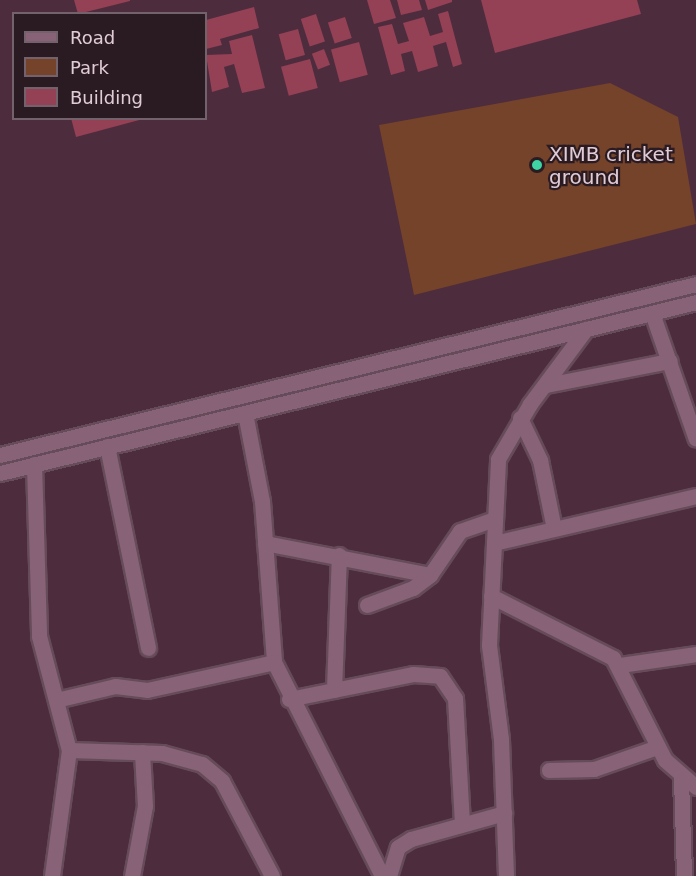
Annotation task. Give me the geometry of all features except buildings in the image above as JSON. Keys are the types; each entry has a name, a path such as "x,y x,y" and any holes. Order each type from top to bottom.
{"street":[{"path":"0,455 696,284"},
{"path":"0,473 696,302"},
{"path":"652,313 696,439"},
{"path":"506,876 501,739 490,681 491,596 498,459 520,418 586,329"},
{"path":"546,385 670,361"},
{"path":"245,413 265,543 274,662 289,699 382,876"},
{"path":"520,418 540,460 554,529"},
{"path":"108,446 148,648"},
{"path":"34,464 39,636 69,750 52,876"},
{"path":"494,543 696,496"},
{"path":"367,605 413,588 430,575 460,531 495,519"},
{"path":"265,543 339,555 430,575"},
{"path":"334,690 339,555"},
{"path":"491,596 620,665 696,654"},
{"path":"56,700 115,686 147,690 274,662"},
{"path":"620,665 657,747 681,778 696,787"},
{"path":"289,699 430,673 451,686 462,824"},
{"path":"549,770 594,769 657,747"},
{"path":"69,750 142,752 186,758 214,772 272,876"},
{"path":"132,876 145,806 142,752"},
{"path":"681,778 684,876"},
{"path":"389,876 398,846 462,824 504,813"}],"green space":[{"name":"XIMB cricket ground","path":"610,83 678,117 696,224 414,295 379,125"}],"place":[{"name":"XIMB cricket ground","path":"537,165"}]}
